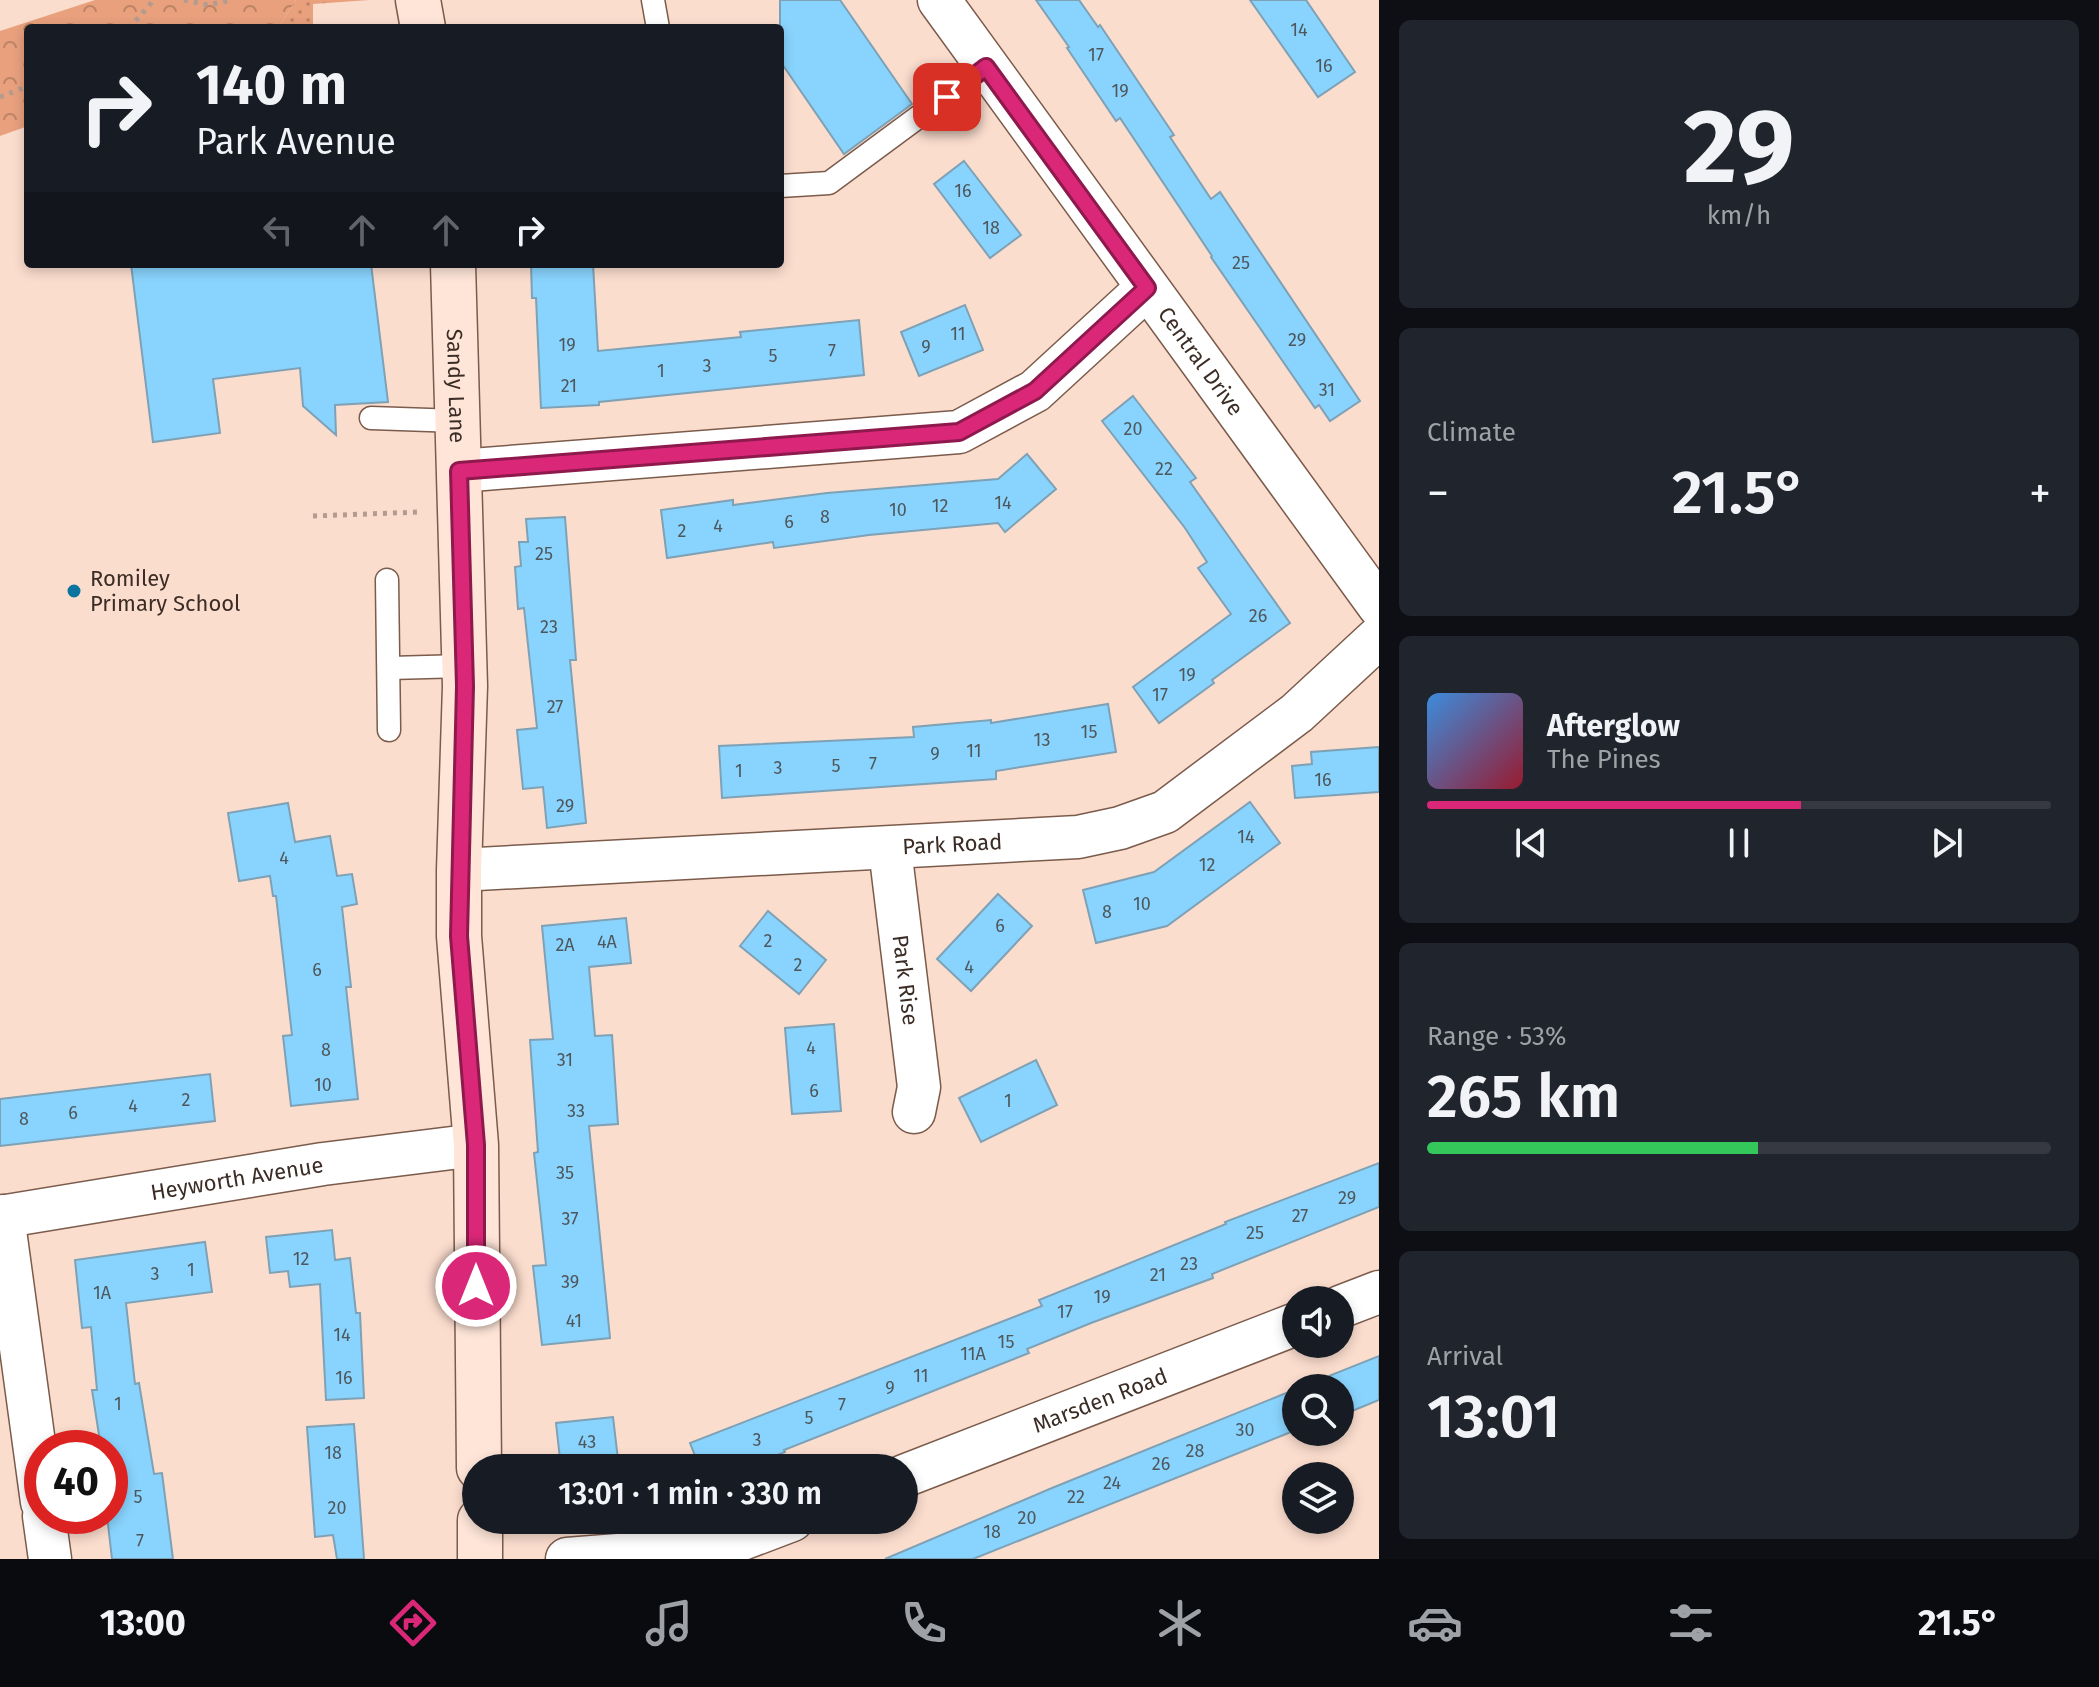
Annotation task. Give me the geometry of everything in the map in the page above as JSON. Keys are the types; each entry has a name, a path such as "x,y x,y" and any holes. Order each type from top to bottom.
{"street":[{"path":"418,0 422,24"},
{"name":"Central Drive","path":"939,0 1379,606"},
{"name":"Sandy Lane","path":"453,268 464,666 459,936 476,1145 479,1454"},
{"path":"460,491 959,432 1035,391 1147,288"},
{"name":"Park Road","path":"459,870 890,849 1078,837 1120,828 1165,812 1297,713 1379,637"},
{"name":"Park Rise","path":"890,849 919,1087 914,1112"},
{"name":"Heyworth Avenue","path":"1,1216 323,1164 476,1145"},
{"path":"1,1216 32,1430"},
{"path":"1354,1302 1379,1292"},
{"name":"Marsden Road","path":"918,1471 1282,1329"},
{"path":"47,1534 50,1559"},
{"path":"480,1534 480,1559"},
{"path":"567,1559 721,1547 755,1534"}],"lane":[{"path":"653,0 657,24"},
{"path":"784,186 829,183 986,67"},
{"path":"371,418 458,421"},
{"path":"387,580 389,730"},
{"path":"390,668 464,666"}],"path":[{"path":"133,24 154,0"},
{"path":"184,0 208,5 232,0"},
{"path":"0,97 24,88"},
{"path":"313,516 460,491"}],"green space":[{"path":"95,0 296,0 281,24 24,24 24,127 0,136 0,31"},
{"path":"296,0 369,0 313,4 313,24 281,24"}],"building":[{"path":"780,0 840,0 912,104 844,154 784,67 784,24 780,24"},
{"path":"1036,0 1079,0 1098,27 1100,25 1174,135 1170,137 1211,199 1220,192 1360,401 1330,421 1319,405 1315,408 1120,118 1116,121"},
{"path":"1250,0 1306,0 1355,72 1318,97"},
{"path":"964,161 1021,235 990,258 934,184"},
{"path":"131,268 371,268 388,402 335,405 336,435 303,406 300,368 213,379 220,433 153,442"},
{"path":"531,268 593,268 598,351 741,337 740,332 859,320 864,375 599,402 599,405 541,408 536,298 532,298"},
{"path":"965,305 983,350 919,376 901,332"},
{"path":"1133,396 1196,478 1190,482 1290,623 1159,723 1133,687 1231,614 1198,568 1207,562 1185,528 1102,421"},
{"path":"1027,454 1056,489 1005,532 998,523 774,548 773,542 667,558 661,510 733,500 733,505 827,493 998,479"},
{"path":"565,517 576,660 570,660 586,823 547,828 543,787 523,789 517,730 537,728 524,608 518,609 515,567 521,566 519,542 528,542 526,519"},
{"path":"1108,704 1116,752 996,771 996,779 722,798 719,746 914,737 913,727 991,720 991,723"},
{"path":"1379,747 1379,792 1295,798 1292,766 1312,764 1311,752"},
{"path":"1250,802 1280,843 1167,926 1096,943 1083,890 1154,872"},
{"path":"288,803 295,842 330,836 337,876 352,874 357,904 342,907 351,987 346,987 358,1099 291,1106 283,1036 292,1035 276,896 273,896 270,876 239,881 228,813"},
{"path":"998,894 1032,926 971,991 937,959"},
{"path":"768,911 826,960 799,994 740,946"},
{"path":"626,918 631,963 589,967 595,1036 612,1035 618,1124 589,1126 610,1338 542,1345 533,1266 546,1265 534,1153 538,1152 530,1040 553,1039 542,926"},
{"path":"834,1024 841,1111 792,1114 785,1028"},
{"path":"1036,1060 1057,1105 981,1142 959,1098"},
{"path":"210,1074 215,1121 0,1146 0,1099"},
{"path":"1379,1163 1379,1207 1212,1274 1213,1278 1027,1349 1029,1353 780,1454 694,1454 690,1443 1042,1306 1039,1300 1225,1222"},
{"path":"332,1230 335,1260 350,1258 356,1313 360,1313 364,1398 326,1400 320,1284 290,1287 288,1271 270,1273 266,1237"},
{"path":"205,1242 212,1292 126,1303 135,1384 139,1383 154,1474 162,1473 173,1559 112,1559 109,1534 128,1534 128,1430 98,1430 92,1390 97,1390 91,1327 82,1328 75,1260"},
{"path":"1379,1356 1379,1400 1354,1410 1354,1374 1334,1374"},
{"path":"1282,1395 1282,1436 973,1559 885,1559"},
{"path":"613,1417 617,1454 559,1454 556,1423"},
{"path":"354,1424 364,1559 337,1559 333,1535 315,1537 307,1427"}],"place":[{"name":"Romiley Primary School","path":"74,591"}],"route":[{"path":"476,1286 476,1145 459,936 465,686 459,471 959,432 1035,391 1147,288 986,67 947,97"}]}
